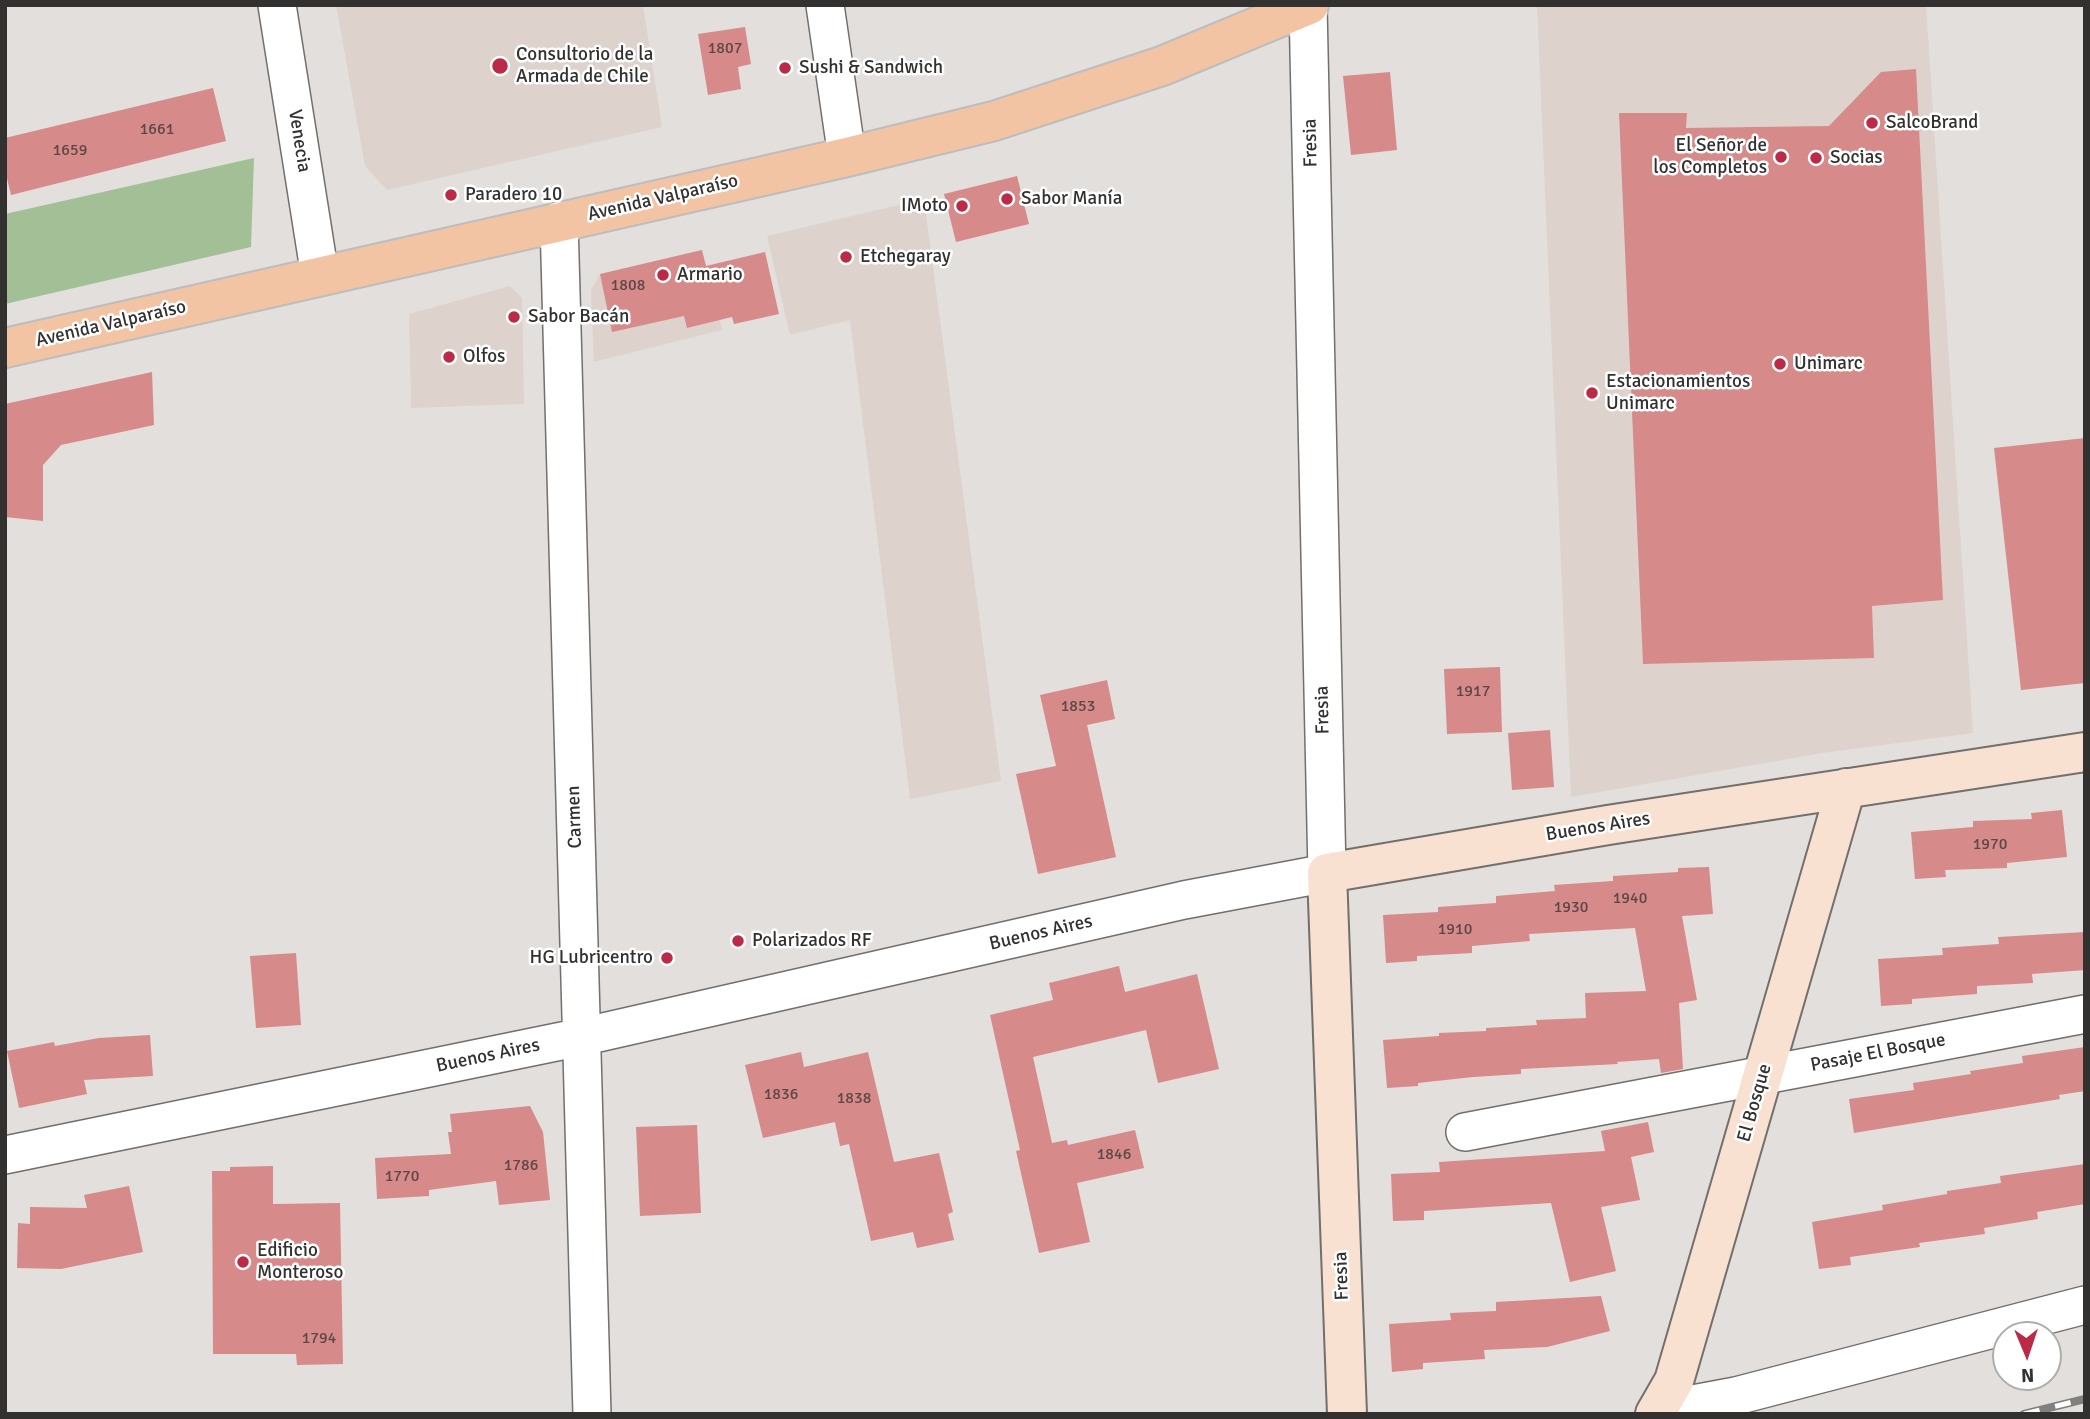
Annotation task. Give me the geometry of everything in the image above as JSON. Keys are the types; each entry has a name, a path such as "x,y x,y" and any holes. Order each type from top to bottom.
{"main road":[{"name":"Avenida Valparaíso","path":"5,348 847,157 1006,117 1161,66 1308,5"},
{"name":"Buenos Aires","path":"1326,873 1608,825 2085,752"},
{"name":"El Bosque","path":"1655,1414 1674,1381 1846,788"},
{"name":"Fresia","path":"1326,873 1348,1414"}],"street":[{"name":"Venecia","path":"278,5 320,276"},
{"path":"825,5 847,157"},
{"name":"Fresia","path":"1308,5 1326,873"},
{"name":"Carmen","path":"559,221 592,1414"},
{"name":"Buenos Aires","path":"5,1155 581,1037 1184,900 1326,873"},
{"name":"Pasaje El Bosque","path":"1465,1132 2085,1014"},
{"path":"1665,1414 1693,1404 1736,1396 2085,1305"}],"shaded area":[{"name":"Consultorio de la Armada de Chile","path":"336,5 643,5 662,127 387,190 365,166"},
{"path":"1537,5 1926,5 1973,733 1822,753 1571,797"},
{"path":"924,199 1001,781 910,799 850,320 790,335 767,236"},
{"path":"702,250 722,330 594,362 591,290 600,274"},
{"path":"510,286 522,298 524,404 411,408 409,314"}],"green space":[{"path":"254,158 251,247 5,304 5,214"}],"building":[{"path":"745,27 751,64 738,67 741,89 708,95 698,34"},
{"name":"Unimarc","path":"1916,69 1943,600 1872,606 1874,658 1643,664 1619,113 1687,113 1686,128 1829,126 1881,72"},
{"path":"1390,72 1397,150 1351,155 1343,76"},
{"path":"213,88 226,141 11,195 5,170 5,138"},
{"path":"1017,176 1029,224 956,242 944,194"},
{"path":"702,250 706,266 765,252 779,314 734,324 732,317 687,328 684,316 612,332 600,274"},
{"path":"152,372 154,425 61,445 43,465 43,521 5,517 5,404"},
{"path":"2085,438 2085,683 2021,690 1994,448"},
{"path":"1500,667 1502,732 1447,734 1444,669"},
{"path":"1107,680 1115,719 1087,725 1116,857 1038,874 1016,774 1056,766 1040,695"},
{"path":"1550,730 1554,787 1512,790 1508,733"},
{"path":"2062,810 2067,857 2007,863 2007,868 1945,870 1946,877 1915,879 1911,832 1973,827 1973,821 2032,819 2031,813"},
{"path":"1709,867 1713,914 1682,916 1697,1000 1679,1003 1683,1069 1661,1073 1659,1059 1521,1069 1521,1074 1387,1088 1383,1040 1537,1025 1536,1020 1586,1018 1585,993 1646,991 1635,928 1529,934 1530,941 1472,946 1472,953 1417,956 1417,961 1386,963 1383,915 1438,912 1438,907 1496,903 1496,896 1555,891 1554,885 1613,881 1613,876"},
{"path":"2085,932 2085,970 2032,974 2033,983 1977,986 1977,994 1912,999 1912,1004 1881,1006 1878,959 1943,955 1942,948 1999,944 1998,937"},
{"path":"296,953 301,1025 256,1028 250,956"},
{"path":"1119,966 1125,992 1197,974 1219,1069 1158,1083 1146,1030 1033,1057 1052,1143 1067,1140 1068,1145 1135,1130 1144,1168 1077,1183 1090,1242 1039,1253 1016,1151 1020,1150 990,1015 1053,1000 1049,983"},
{"path":"150,1035 153,1076 84,1080 87,1094 19,1108 7,1051 54,1042 55,1046 99,1038"},
{"path":"2085,1047 2085,1091 2059,1095 2060,1099 1854,1133 1849,1099 1914,1090 1913,1083 2023,1063 2022,1056"},
{"path":"801,1052 804,1067 868,1052 894,1162 939,1153 953,1212 948,1214 954,1240 917,1248 913,1232 871,1241 849,1144 840,1146 835,1122 763,1138 745,1065"},
{"path":"530,1106 543,1132 550,1200 499,1205 496,1181 429,1190 429,1196 377,1199 375,1158 451,1154 448,1132 452,1132 450,1114"},
{"path":"1648,1122 1654,1152 1631,1157 1640,1200 1601,1207 1616,1271 1570,1282 1551,1203 1424,1211 1424,1220 1393,1221 1391,1174 1440,1172 1439,1162 1605,1151 1601,1131"},
{"path":"697,1125 701,1213 640,1216 636,1127"},
{"path":"2085,1164 2085,1204 2037,1212 2038,1219 1984,1228 1985,1234 1919,1243 1920,1247 1850,1257 1851,1265 1819,1269 1812,1222 1883,1210 1882,1205 1947,1194 1947,1191 2001,1183 2000,1176"},
{"path":"273,1166 273,1204 340,1203 343,1364 297,1365 296,1354 213,1354 212,1171 230,1171 230,1167"},
{"path":"129,1186 143,1252 61,1269 17,1268 18,1223 30,1224 30,1207 87,1208 84,1195"},
{"path":"1601,1296 1610,1331 1547,1347 1484,1350 1485,1359 1423,1363 1423,1369 1392,1372 1389,1324 1451,1320 1450,1313 1496,1311 1496,1302"}],"railway":[{"path":"2024,1414 2085,1399"}],"place":[{"name":"Consultorio de la Armada de Chile","path":"500,66"},
{"name":"Sushi & Sandwich","path":"785,68"},
{"name":"SalcoBrand","path":"1872,123"},
{"name":"El Señor de los Completos","path":"1781,157"},
{"name":"Socias","path":"1816,158"},
{"name":"Paradero 10","path":"451,195"},
{"name":"Sabor Manía","path":"1007,199"},
{"name":"IMoto","path":"962,206"},
{"name":"Etchegaray","path":"846,257"},
{"name":"Armario","path":"663,275"},
{"name":"Sabor Bacán","path":"514,317"},
{"name":"Olfos","path":"449,357"},
{"name":"Unimarc","path":"1780,364"},
{"name":"Estacionamientos Unimarc","path":"1592,393"},
{"name":"Polarizados RF","path":"738,941"},
{"name":"HG Lubricentro","path":"667,958"},
{"name":"Edificio Monteroso","path":"243,1262"}]}
